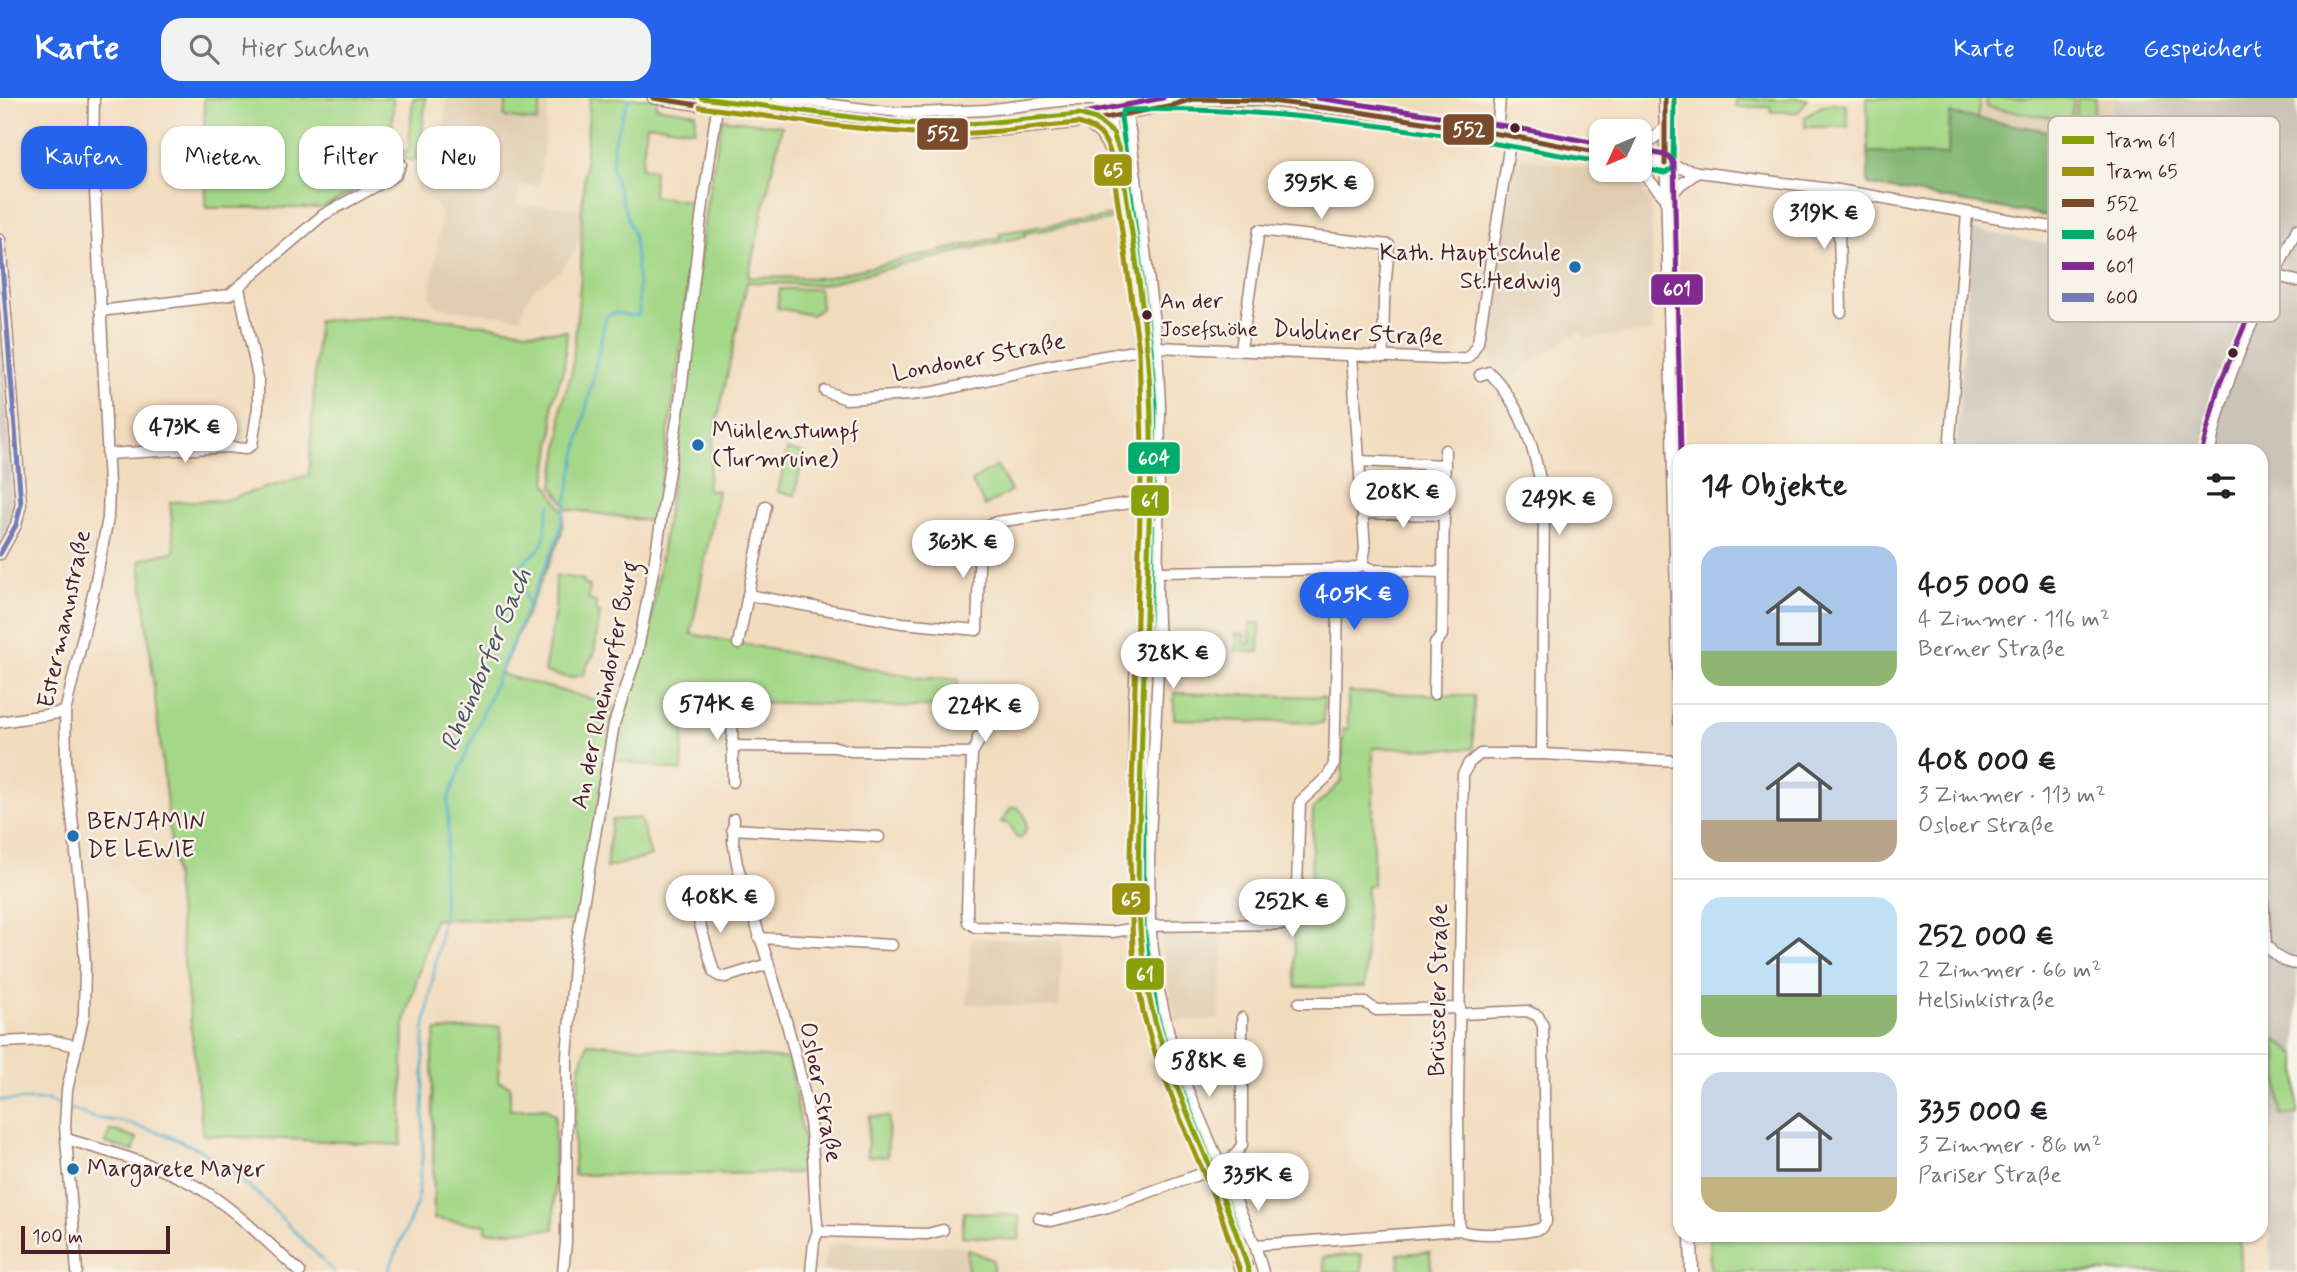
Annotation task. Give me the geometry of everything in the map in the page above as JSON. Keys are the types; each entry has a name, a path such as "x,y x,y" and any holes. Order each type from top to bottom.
{"main road":[{"path":"1665,98 1674,444"},
{"path":"1691,1242 1692,1272"}],"street":[{"name":"Estermannstraße","path":"77,1272 65,1119 66,1097 86,997 80,889 66,761 65,712 108,518 109,485 93,148 94,98"},
{"path":"653,98 717,108 954,135 1085,122 1173,105 1192,98"},
{"path":"777,98 916,113 986,110 1068,100 1262,100 1359,112 1589,151"},
{"path":"1497,134 1500,98"},
{"path":"1118,102 1126,113 1130,130 1157,347 1160,412 1157,572 1159,650 1149,859 1150,926 1158,987 1171,1043 1185,1084 1255,1245 1263,1272"},
{"path":"1118,102 1112,116 1142,350 1146,408 1142,593 1134,701 1135,930 1140,973 1152,1028 1173,1092 1229,1229 1240,1272"},
{"name":"An der Rheindorfer Burg","path":"563,1272 566,1242 567,1057 575,952 614,724 637,654 654,566 680,401 717,108"},
{"path":"1085,122 1100,135 1116,158"},
{"path":"1652,140 1665,128"},
{"name":"Dubliner Straße","path":"1142,350 1157,347 1241,349 1460,359 1472,353 1480,333 1511,136"},
{"path":"1652,161 1698,172 1838,190 2048,227"},
{"path":"1651,182 1667,200 1698,172"},
{"path":"100,311 229,295 323,215 370,189"},
{"path":"1838,190 1841,312"},
{"path":"1950,444 1967,213"},
{"path":"2280,265 2297,229"},
{"path":"1241,349 1259,230 1389,245 1383,357"},
{"path":"0,240 21,504 16,525 0,554"},
{"path":"2280,276 2297,281"},
{"path":"107,454 228,447 245,449 251,445 258,407 258,377 239,288"},
{"path":"2212,444 2231,379 2255,322"},
{"name":"Londoner Straße","path":"825,391 846,398 894,397 1142,350"},
{"path":"1352,355 1365,550 1362,565"},
{"path":"1480,374 1489,372 1509,398 1520,417 1539,467 1544,505 1542,754"},
{"path":"1434,694 1435,644 1442,635 1445,450"},
{"path":"1359,461 1445,465"},
{"path":"748,595 902,623 977,630 981,538 984,527 996,522 1144,501"},
{"path":"738,644 766,506"},
{"path":"1363,513 1443,515"},
{"path":"1157,572 1351,569 1362,565 1374,570 1443,572"},
{"path":"978,737 978,743 972,753 967,911 971,926 986,929 1112,932 1150,926 1288,924 1296,913 1300,802 1333,769 1339,569"},
{"path":"732,701 733,782"},
{"path":"0,722 65,712"},
{"path":"732,746 972,753"},
{"name":"Brüsseler Straße","path":"1459,1230 1458,1101 1463,774 1469,763 1480,754 1542,754 1673,761"},
{"name":"Osloer Straße","path":"811,1272 818,1231 810,1125 794,1051 743,884 733,841 733,824 880,838"},
{"path":"743,884 701,897 696,904 714,972 726,977 768,964"},
{"path":"759,938 892,945"},
{"path":"2268,947 2281,960 2297,964"},
{"path":"1255,1245 1459,1230 1467,1233 1526,1231 1542,1228 1546,1222 1543,1026 1538,1016 1527,1011 1376,1010 1366,1003 1299,1003"},
{"path":"1039,1218 1051,1221 1108,1207 1206,1172 1233,1158 1242,1145 1242,1018"},
{"path":"0,1042 49,1040 77,1046"},
{"path":"66,1139 137,1161 207,1193 241,1218 300,1272"},
{"path":"818,1231 927,1234 943,1230"}],"shaded area":[{"path":"447,98 549,100 539,186 519,185 517,204 582,209 580,230 576,248 568,261 560,271 534,289 525,302 521,318 437,307 430,298 442,213 436,204 414,190 417,185 417,189 500,189 500,126 443,126"},
{"path":"1951,98 2115,98 2112,116 2048,116 2048,216 1868,185 1868,152 1948,155"},
{"path":"2115,98 2297,98 2297,1272 2271,1272 2268,1200 2268,1151 2273,1150 2268,1066 2268,444 1957,444 1972,230 2048,244 2048,322 2280,322 2280,116 2112,116"},
{"name":"Kath. Hauptschule St.Hedwig","path":"1523,158 1589,169 1589,182 1637,182 1642,188 1651,203 1653,332 1586,338 1581,330 1507,380 1488,351 1513,165"},
{"path":"0,318 13,501 8,530 0,543"},
{"path":"1224,934 1219,1020 1176,1021 1162,936"},
{"path":"971,938 1063,941 1059,1008 967,1004"},
{"path":"838,1242 900,1246 961,1245 967,1249 968,1272 822,1272 828,1247"}],"green space":[{"path":"204,98 393,98 392,126 299,126 299,189 357,189 323,208 206,208 206,189 285,189 285,126 205,126"},
{"path":"413,98 426,98 423,126 417,126 417,158 411,161 404,158 403,150 408,153"},
{"path":"507,98 541,102 537,122 504,117"},
{"path":"590,98 657,98 656,107 696,113 695,130 647,124 641,168 654,170 653,196 695,202 683,334 655,522 568,509 553,486 561,433 561,406 572,372 581,275 582,209"},
{"path":"1867,98 1980,98 1977,119 1950,114 1948,155 1868,152"},
{"path":"1987,98 2074,98 2072,116 2048,117 1986,107"},
{"path":"2078,98 2096,98 2093,116 2075,116"},
{"path":"1736,99 1808,99 1798,112 1771,112 1770,107 1736,107"},
{"path":"1833,103 1846,105 1848,127 1805,127 1805,117 1820,107"},
{"path":"1950,114 2048,131 2048,216 1868,185 1868,152 1948,155"},
{"path":"722,119 782,126 748,277 824,278 1001,237 1000,233 1113,215 1114,219 1025,233 1025,236 819,285 747,282 714,437 707,489 718,491 691,634 921,678 958,679 957,708 685,700 682,771 616,760 625,708 648,642 680,432 706,207"},
{"path":"780,289 819,289 821,309 811,315 777,308"},
{"path":"415,315 535,332 567,331 564,367 552,404 553,430 546,482 564,513 561,536 500,674 614,705 581,921 434,919 404,1025 401,1145 203,1135 140,560 175,551 170,502 225,500 309,475 318,321"},
{"path":"161,419 164,445 145,446 144,421"},
{"path":"787,450 803,453 795,495 778,492"},
{"path":"997,466 1011,491 985,506 971,481"},
{"path":"556,575 584,580 583,584 590,586 588,600 596,602 595,610 600,613 594,654 584,675 569,678 544,672 555,611"},
{"path":"1250,623 1260,623 1259,652 1236,651 1236,634 1244,634 1245,644 1250,644"},
{"path":"1348,692 1474,696 1473,749 1373,748 1373,885 1367,886 1365,987 1296,987 1294,933 1310,919 1313,809 1342,781 1343,729 1348,729"},
{"path":"1174,693 1324,697 1323,723 1174,719"},
{"path":"1012,807 1020,810 1025,818 1026,827 1020,839 1016,837 1010,824 1001,822"},
{"path":"640,818 651,856 606,868 612,820"},
{"path":"501,1026 498,1081 510,1086 510,1110 545,1108 555,1115 554,1229 486,1232 486,1225 434,1219 432,1054 436,1031"},
{"path":"2276,1039 2297,1056 2297,1114 2281,1116"},
{"path":"588,1043 789,1059 806,1152 806,1173 574,1175 574,1113 577,1108 580,1067"},
{"path":"869,1116 889,1117 887,1157 867,1156"},
{"path":"110,1130 137,1138 133,1151 106,1143"},
{"path":"964,1212 1020,1216 1019,1240 962,1236"},
{"path":"1709,1242 2240,1242 2241,1272 1710,1272"},
{"path":"967,1249 993,1260 993,1272 968,1272"},
{"path":"1430,1252 1431,1272 1400,1272 1398,1254"},
{"path":"1361,1254 1362,1272 1325,1272 1323,1257"}],"waterway":[{"name":"Rheindorfer Bach","path":"388,1272 417,1203 423,1150 424,1032 444,913 443,869 448,838 448,799 559,535 606,317 614,313 639,315 634,237 612,170 613,144 629,98"},
{"path":"528,606 519,569 542,544 551,504"},
{"name":"Rheindorfer Bach","path":"0,1100 47,1100 61,1105"},
{"name":"Rheindorfer Bach","path":"71,1109 95,1118 124,1122 164,1134 200,1150 232,1172 263,1199 334,1272"}],"tram line":[{"name":"61","path":"701,98 890,122 936,125 1079,114 1096,119 1113,133 1120,153 1142,300 1151,412 1139,845 1142,954 1154,1019 1166,1056 1249,1272"},
{"name":"65","path":"700,107 846,127 934,134 988,132 1078,123 1096,130 1106,142 1111,155 1139,350 1142,445 1130,858 1133,951 1143,1012 1153,1047 1219,1209 1240,1272"},
{"path":"1192,1112 1206,1157"},
{"path":"1233,1218 1252,1265"}],"transit line":[{"name":"552","path":"653,98 717,108 954,135 1085,122 1192,99 1262,100 1359,112 1589,151"},
{"name":"601","path":"710,98 954,126 1084,113 1163,98"},
{"name":"601","path":"1317,98 1512,127 1589,142"},
{"name":"552","path":"1665,98 1665,164"},
{"name":"604","path":"1652,170 1665,173 1673,168 1674,98"},
{"name":"604","path":"1248,1270 1237,1226 1170,1061 1157,1014 1144,929 1143,701 1151,593 1155,407 1151,349 1121,117 1124,110 1244,112 1304,117 1422,132 1589,160"},
{"name":"601","path":"1652,152 1668,156 1674,163 1681,444"},
{"name":"600","path":"0,240 21,504 16,525 0,554"},
{"name":"601","path":"2204,444 2218,388 2246,322"}],"place":[{"name":"Kath. Hauptschule St.Hedwig","path":"1575,267"},
{"name":"An der Josefshöhe","path":"1147,315"},
{"name":"Mühlenstumpf (Turmruine)","path":"698,445"},
{"name":"BENJAMIN DE LEWIE","path":"73,836"},
{"name":"Margarete Mayer","path":"73,1169"}]}
